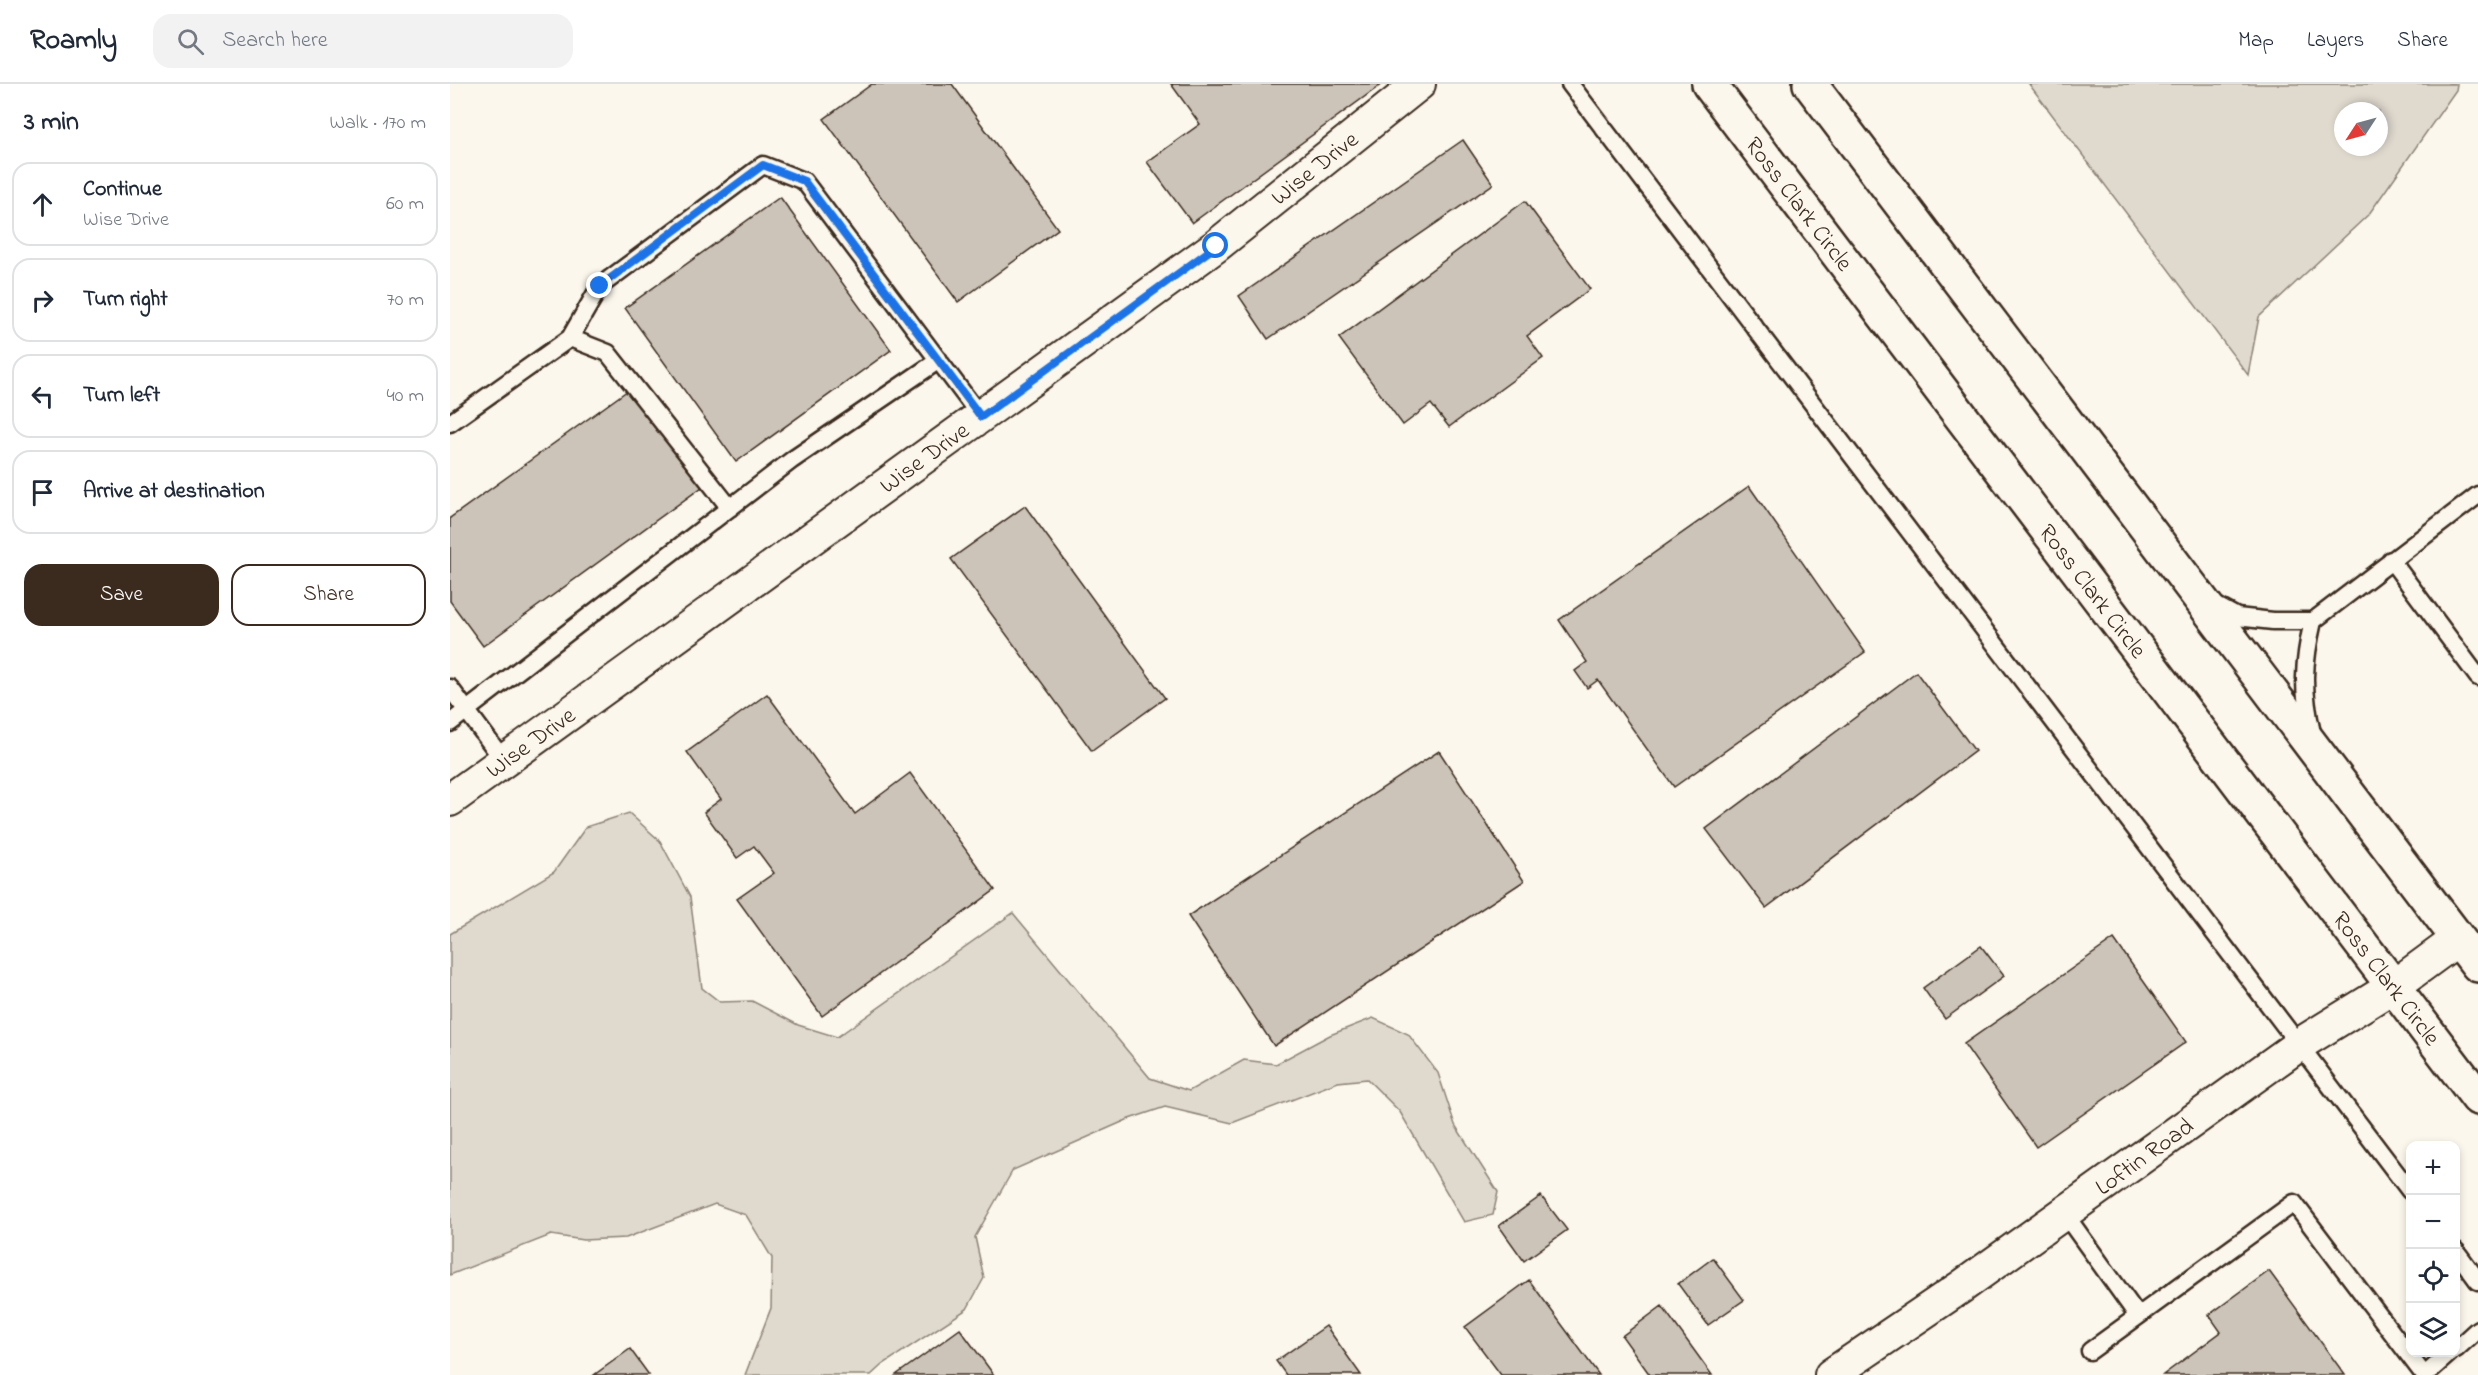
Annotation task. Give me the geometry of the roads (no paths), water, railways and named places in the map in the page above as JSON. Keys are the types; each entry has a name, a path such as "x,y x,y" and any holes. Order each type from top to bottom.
{"highway":[{"name":"Ross Clark Circle","path":"1709,84 2478,1098"},
{"path":"1810,84 2478,965"}],"street":[{"name":"Wise Drive","path":"450,800 1216,246 1419,84"},
{"name":"Loftin Road","path":"1831,1375 2064,1213 2300,1044 2394,986 2458,939"}],"lane":[{"path":"1570,84 2406,1186"},
{"path":"450,423 570,338 600,286 763,165 804,181 981,417"},
{"path":"570,338 608,352 730,508"},
{"path":"450,723 792,460 939,360"},
{"path":"2199,596 2237,617 2273,621 2313,621 2478,495"},
{"path":"2391,560 2478,677"},
{"path":"2313,621 2307,648 2304,681 2307,710 2316,751"},
{"path":"450,688 504,761"},
{"path":"2090,1351 2294,1203 2425,1375 2446,1357"},
{"path":"2064,1213 2138,1316"},
{"path":"2460,1256 2478,1281"},
{"path":"2460,1345 2478,1329"}]}
